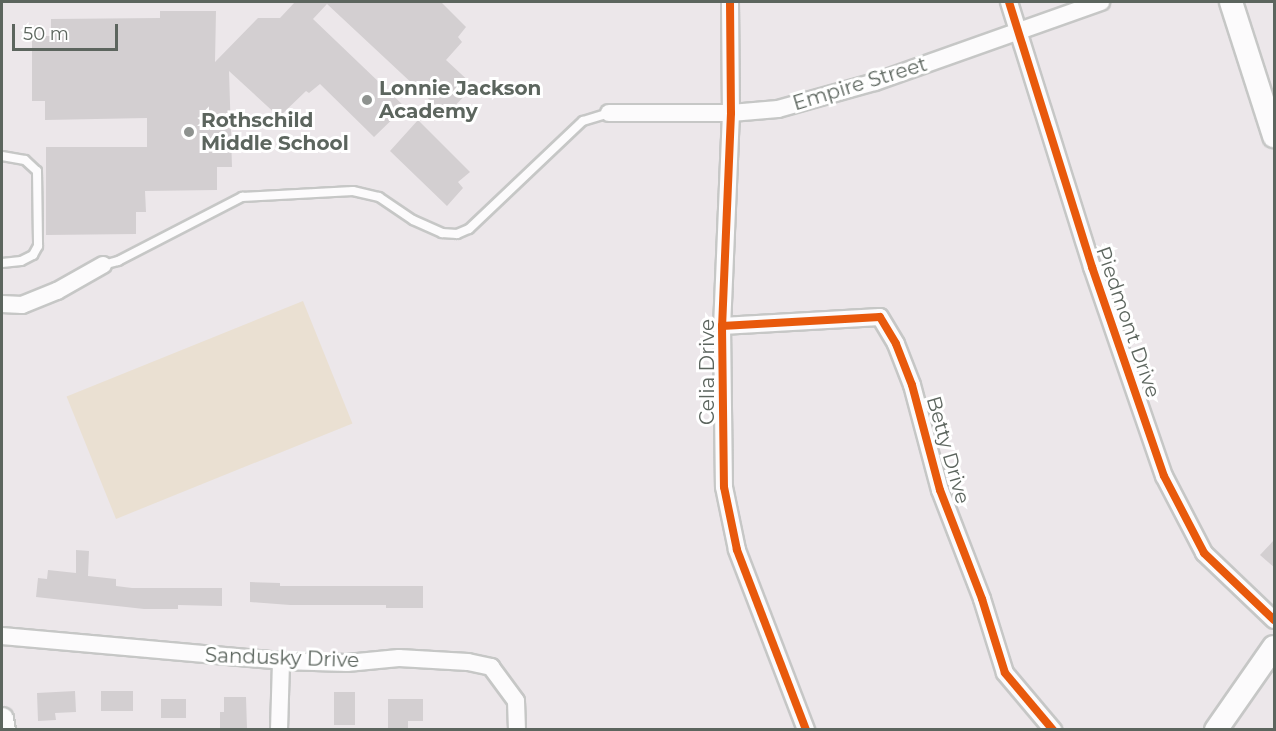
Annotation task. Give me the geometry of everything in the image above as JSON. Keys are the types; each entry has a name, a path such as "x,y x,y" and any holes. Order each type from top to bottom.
{"street":[{"name":"Celia Drive","path":"730,2 731,113 722,326 724,488 737,550 806,729"},
{"name":"Piedmont Drive","path":"1009,2 1092,267 1164,477 1204,553 1275,620"},
{"name":"Empire Street","path":"609,113 731,113 778,109 864,85 1101,2"},
{"path":"1231,2 1275,136"},
{"path":"2,304 22,305 57,291 103,265"},
{"name":"Betty Drive","path":"722,326 880,317 896,344 912,385 940,490 982,599 1005,673 1053,729"},
{"name":"Sandusky Drive","path":"2,636 281,661 347,663 399,658 468,662 491,667 516,700 517,729"},
{"path":"1216,729 1275,647"},
{"path":"279,729 281,661"},
{"path":"2,719 4,729"}],"lane":[{"path":"103,265 118,261 242,197 353,191 379,196 413,220 442,233 457,234 470,229 583,121 609,113"},
{"path":"2,156 26,160 37,171 38,224 38,246 33,255 21,261 2,263"}],"shaded area":[{"path":"303,301 352,423 116,519 67,397"}],"building":[{"path":"295,2 441,2 466,27 458,37 462,42 446,60 474,86 446,115 327,4 313,19 405,107 374,137 320,84 309,93 306,91 279,117 229,71 232,167 217,167 217,190 145,191 146,212 136,212 136,234 46,235 46,147 147,147 147,118 45,120 45,101 32,101 32,36 51,36 51,19 160,18 160,11 216,11 215,62 258,18 280,18"},
{"path":"418,120 470,172 458,182 463,188 447,206 390,151"},
{"path":"1275,539 1275,568 1260,555"},
{"path":"76,550 89,551 88,576 116,579 116,586 132,588 222,588 222,606 178,605 178,609 144,609 36,597 38,578 47,579 48,570 76,573"},
{"path":"250,582 280,583 280,586 423,586 423,608 250,602"},
{"path":"75,691 76,712 55,713 56,720 38,721 37,693"},
{"path":"101,691 133,691 133,711 101,711"},
{"path":"334,692 355,692 355,725 334,725"},
{"path":"224,697 246,697 247,729 220,729 220,712 224,712"},
{"path":"161,699 186,699 186,718 161,718"},
{"path":"388,699 423,699 423,721 408,721 408,728 388,728"}],"cycle path":[{"path":"730,2 731,113 722,326 724,487 737,550 806,730"},
{"path":"1009,2 1092,267 1164,476 1204,553 1274,620"},
{"path":"722,326 880,317 896,344 912,385 940,490 982,599 1005,673 1053,730"}],"place":[{"name":"Lonnie Jackson Academy","path":"367,100"},
{"name":"Rothschild Middle School","path":"189,132"}]}
